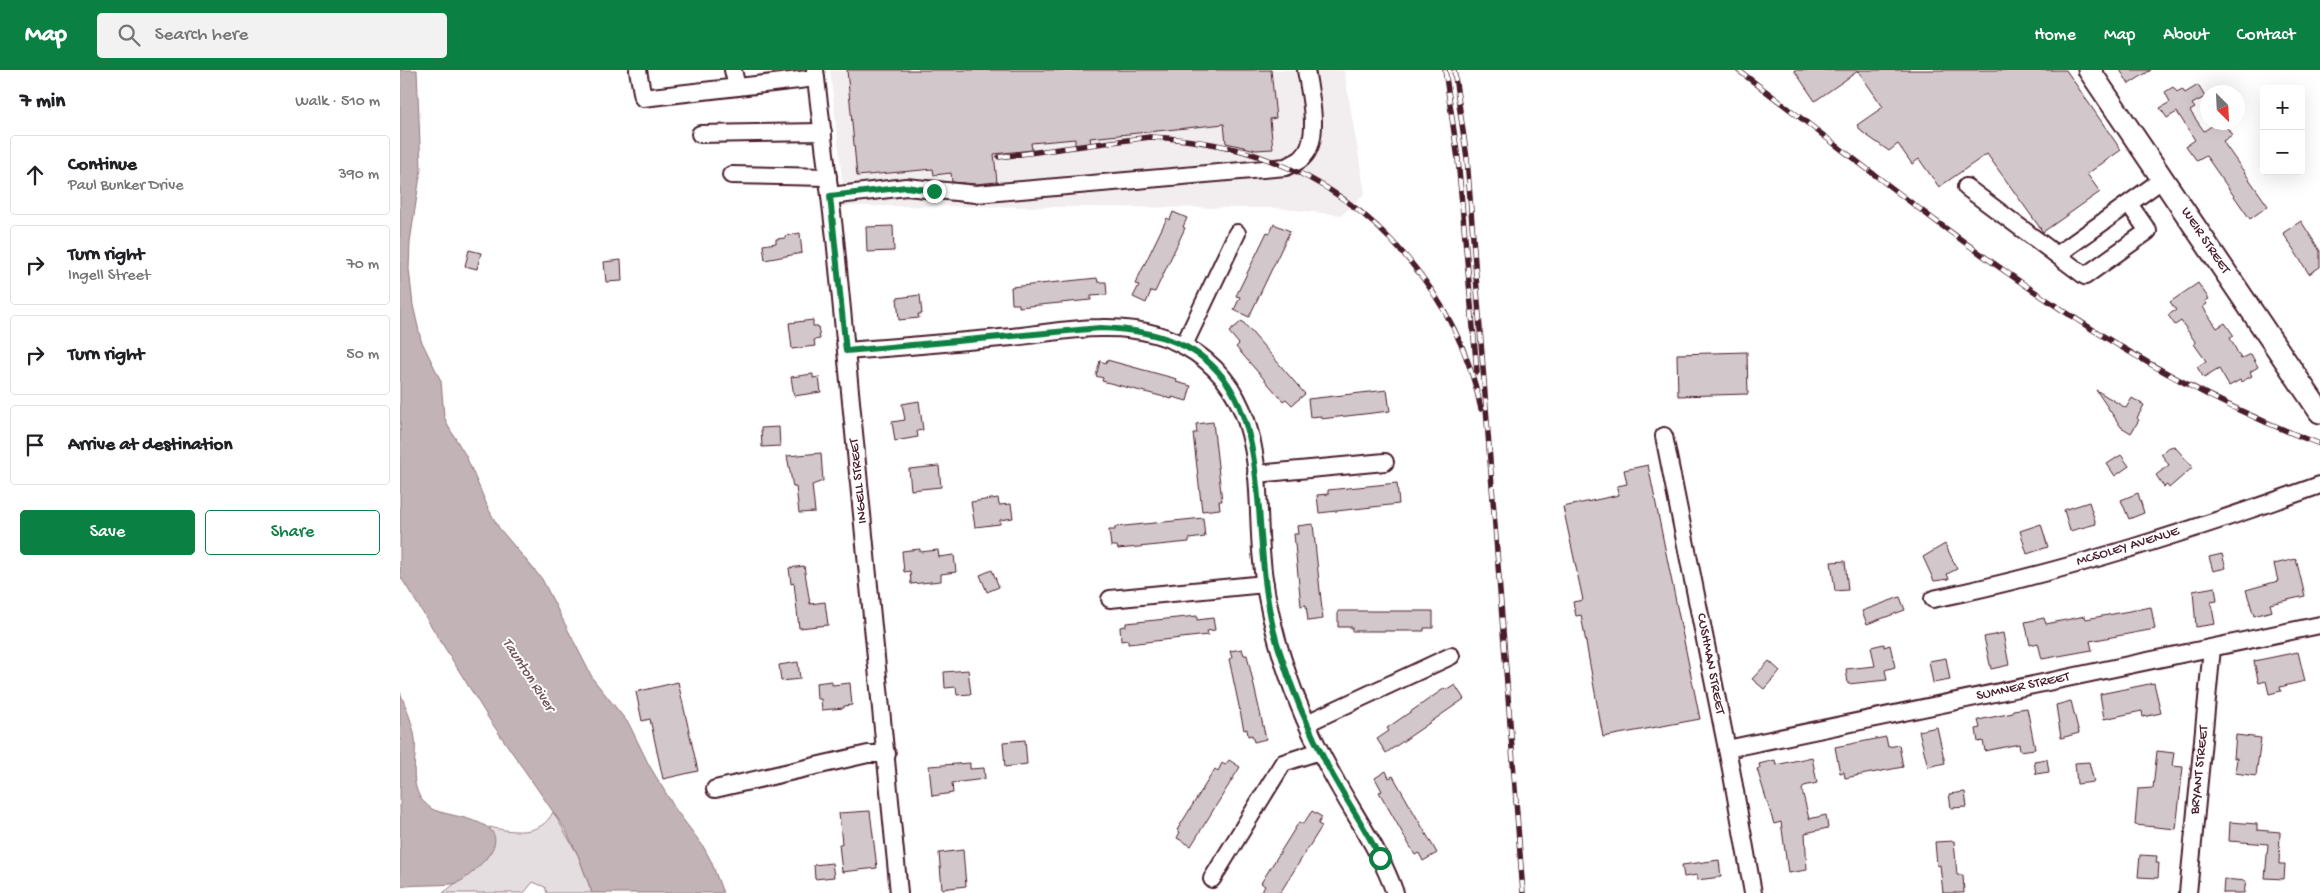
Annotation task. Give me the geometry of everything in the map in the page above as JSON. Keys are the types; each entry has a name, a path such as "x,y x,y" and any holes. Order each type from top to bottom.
{"main road":[{"name":"WEIR STREET","path":"2088,70 2318,406"}],"street":[{"path":"638,70 643,98 737,88 816,74"},
{"path":"733,70 737,88"},
{"path":"830,196 906,187 976,194 1286,167 1303,158 1311,144 1313,128 1306,70"},
{"name":"INGELL STREET","path":"816,74 846,351 899,893"},
{"path":"700,134 823,132"},
{"path":"731,175 828,177"},
{"path":"2057,255 2163,179"},
{"path":"1966,187 2084,276 2148,231 2129,204"},
{"path":"1184,345 1237,233"},
{"path":"846,351 1100,328 1129,328 1150,332 1184,345 1216,369 1236,398 1250,432 1256,474 1265,584 1277,641 1307,723 1320,751 1370,838 1395,893"},
{"name":"CUSHMAN STREET","path":"1664,436 1727,749 1753,893"},
{"path":"1256,474 1385,462"},
{"name":"MCSOLEY AVENUE","path":"1933,599 1999,585 2126,549 2320,485"},
{"path":"1110,599 1265,584"},
{"name":"SUMNER STREET","path":"1727,749 2320,625"},
{"name":"BRYANT STREET","path":"2188,893 2212,648"},
{"path":"1307,723 1451,656"},
{"path":"1212,879 1283,763 1320,751"},
{"path":"715,789 868,754 886,754"}],"shaded area":[{"path":"830,70 1344,70 1365,193 1342,215 1275,208 845,206"},
{"path":"553,812 578,855 592,893 547,893 545,887 533,882 524,893 443,893 485,860 494,838 489,827 516,831 534,829 548,820"}],"water":[{"name":"Taunton River","path":"400,70 417,70 421,169 410,242 409,269 413,305 421,340 441,381 444,416 466,456 489,510 499,528 542,579 593,679 629,724 649,765 676,810 703,846 723,893 592,893 578,855 565,829 489,719 400,576"},
{"path":"400,692 414,733 414,777 417,792 421,799 432,809 477,822 487,827 494,834 494,844 488,856 474,871 457,883 400,887"}],"building":[{"path":"847,70 1271,70 1276,118 1270,119 1273,149 1256,150 1226,143 1224,124 1090,138 1091,144 1075,146 1075,139 1031,143 1032,150 994,154 997,182 976,184 952,182 951,173 934,175 933,169 857,176"},
{"path":"1794,70 2066,70 2121,150 2087,174 2100,192 2043,232 1987,154 1939,187 1919,159 1912,164 1898,144 1889,151 1862,132 1857,125 1883,107 1858,71 1815,101"},
{"path":"2120,70 2151,70 2129,84"},
{"path":"2198,85 2200,88 2200,100 2192,104 2195,108 2190,111 2200,125 2200,130 2229,130 2232,135 2223,141 2268,206 2250,219 2206,156 2197,161 2186,146 2195,140 2177,112 2167,118 2160,108 2170,102 2165,92 2173,87 2177,92 2182,89 2185,93"},
{"path":"1173,212 1187,218 1183,227 1185,228 1155,292 1151,291 1146,303 1133,297 1139,285 1135,284 1167,218 1170,220"},
{"path":"2301,221 2320,251 2320,267 2309,274 2283,233"},
{"path":"1274,224 1290,231 1249,317 1234,310 1240,297 1236,296 1267,232 1270,233"},
{"path":"893,226 894,251 867,252 866,227"},
{"path":"800,233 802,253 765,260 763,245 776,243 776,239"},
{"path":"469,250 481,253 477,269 465,266"},
{"path":"621,260 622,281 606,282 604,262"},
{"path":"1097,278 1098,282 1106,282 1107,295 1091,296 1091,300 1019,307 1019,304 1012,304 1011,287"},
{"path":"2198,283 2209,299 2205,301 2207,304 2203,307 2217,328 2225,323 2234,336 2230,338 2241,359 2251,354 2258,367 2250,372 2252,376 2241,382 2240,380 2229,386 2219,369 2204,378 2197,367 2206,361 2194,344 2196,343 2181,321 2175,325 2168,315 2176,310 2170,302"},
{"path":"920,295 922,314 918,314 919,318 899,320 897,298"},
{"path":"813,320 813,326 818,326 820,339 814,340 815,346 792,349 789,323"},
{"path":"1242,321 1305,394 1292,405 1286,399 1283,401 1236,347 1239,344 1229,332"},
{"path":"1747,352 1748,394 1678,396 1677,354"},
{"path":"1107,360 1177,379 1176,382 1191,386 1187,401 1102,381 1103,378 1096,376 1100,361 1106,363"},
{"path":"813,374 813,378 819,377 821,392 794,396 791,377"},
{"path":"1387,390 1390,411 1321,419 1321,416 1310,417 1308,399"},
{"path":"2096,390 2126,408 2132,398 2144,405 2137,418 2139,420 2131,433 2121,427"},
{"path":"919,401 923,430 917,431 918,437 895,441 892,422 905,420 902,404"},
{"path":"1213,422 1222,501 1219,501 1220,509 1202,511 1193,433 1197,433 1196,424"},
{"path":"779,427 780,446 762,447 761,428"},
{"path":"2174,446 2193,467 2169,488 2167,485 2164,487 2156,475 2169,465 2161,454 2167,448"},
{"path":"821,453 823,481 812,485 815,512 799,513 796,487 793,487 787,456"},
{"path":"2121,455 2129,466 2115,476 2107,464"},
{"path":"1648,465 1700,719 1603,737 1581,615 1576,616 1573,602 1583,600 1563,507 1619,495 1617,486 1627,484 1624,470"},
{"path":"939,466 941,487 911,490 909,469"},
{"path":"1397,483 1399,504 1319,513 1317,495 1328,494 1328,490"},
{"path":"2138,493 2144,513 2129,519 2121,500"},
{"path":"998,498 999,505 1011,504 1013,518 1000,520 1000,524 975,527 971,502"},
{"path":"2089,502 2096,524 2070,531 2064,510"},
{"path":"1203,518 1205,537 1189,539 1189,542 1118,549 1117,546 1111,546 1109,530 1115,530 1115,527"},
{"path":"1313,524 1323,619 1308,621 1306,605 1301,606 1294,534 1298,534 1297,526"},
{"path":"2041,524 2048,547 2027,554 2020,531"},
{"path":"1945,544 1957,569 1947,574 1949,579 1934,581 1923,557"},
{"path":"920,549 920,552 938,550 939,557 954,555 956,572 941,574 941,581 911,584 910,571 904,572 902,551"},
{"path":"2222,554 2226,568 2213,571 2209,557"},
{"path":"2296,559 2305,596 2270,604 2272,611 2254,616 2246,590 2278,581 2274,564"},
{"path":"1845,561 1848,590 1835,591 1831,562"},
{"path":"804,566 810,604 825,602 828,625 799,628 794,583 791,584 789,568"},
{"path":"992,570 999,587 987,592 980,575"},
{"path":"2215,587 2217,601 2211,602 2215,624 2196,627 2193,591"},
{"path":"1900,597 1905,610 1867,624 1862,611"},
{"path":"2151,607 2155,629 2090,641 2092,650 2042,659 2038,643 2030,645 2025,622 2044,618 2046,624 2085,616 2086,619"},
{"path":"1338,611 1433,611 1433,628 1424,628 1424,631 1352,631 1352,627 1338,627"},
{"path":"1197,616 1197,620 1213,618 1215,630 1207,631 1208,635 1128,644 1128,640 1121,641 1120,627 1126,626 1126,623"},
{"path":"2003,633 2009,665 1991,669 1984,637"},
{"path":"1884,644 1884,647 1890,645 1895,667 1885,670 1887,680 1848,684 1846,669 1875,666 1871,647"},
{"path":"1242,649 1244,655 1247,655 1266,739 1254,742 1252,735 1248,736 1247,729 1244,730 1229,659 1232,658 1230,651"},
{"path":"2298,652 2305,681 2280,687 2281,691 2269,694 2266,681 2259,683 2254,661"},
{"path":"1946,658 1950,680 1933,683 1929,661"},
{"path":"1769,661 1780,671 1764,689 1752,679"},
{"path":"798,662 800,679 781,681 779,665"},
{"path":"968,670 971,694 957,695 956,687 945,688 944,672"},
{"path":"832,681 832,685 850,683 852,705 844,706 844,708 822,710 821,699 817,699 816,683"},
{"path":"678,682 698,771 663,779 650,719 642,721 636,692"},
{"path":"2154,683 2161,713 2143,717 2142,711 2104,719 2100,694"},
{"path":"1455,685 1464,699 1386,753 1377,739 1389,731 1387,728 1445,688 1447,690"},
{"path":"2071,701 2079,733 2061,738 2056,705"},
{"path":"2027,708 2035,749 2020,751 2019,744 1985,751 1983,741 1978,742 1976,729 1980,728 1978,720 2013,713 2013,710"},
{"path":"1937,727 1945,763 1928,767 1919,731"},
{"path":"2236,735 2261,738 2256,776 2235,773 2237,758 2234,758"},
{"path":"1886,737 1888,747 1899,745 1903,767 1845,778 1844,772 1840,773 1835,747"},
{"path":"1025,740 1027,764 1005,767 1003,742"},
{"path":"2157,751 2174,753 2172,766 2183,767 2176,829 2135,825 2138,789 2153,788"},
{"path":"1812,757 1817,783 1804,786 1802,790 1809,819 1826,815 1828,828 1805,833 1807,870 1788,873 1781,822 1774,824 1757,769 1760,768 1759,764 1775,760 1776,765"},
{"path":"2047,759 2049,772 2036,774 2034,761"},
{"path":"1229,760 1240,767 1191,846 1177,838 1180,832 1177,830 1215,769 1218,771 1222,763 1225,765"},
{"path":"2089,762 2094,782 2077,784 2075,763"},
{"path":"970,763 970,769 984,768 985,779 952,783 953,793 932,796 929,766"},
{"path":"1386,771 1389,778 1393,776 1437,853 1423,861 1419,853 1415,855 1379,792 1382,791 1375,778"},
{"path":"1965,792 1967,807 1951,808 1949,794"},
{"path":"870,811 877,868 842,872 839,844 842,844 839,813"},
{"path":"1312,811 1322,817 1318,824 1322,826 1280,893 1261,893 1265,886 1261,883 1299,822 1303,824"},
{"path":"2230,822 2257,824 2257,830 2280,832 2279,864 2285,864 2284,879 2265,878 2268,844 2229,841"},
{"path":"1954,841 1957,875 1963,875 1964,893 1943,893 1940,865 1937,866 1935,842"},
{"path":"963,850 966,886 942,889 939,853"},
{"path":"2140,855 2157,856 2156,863 2159,863 2158,878 2138,877"},
{"path":"1719,860 1721,877 1697,880 1697,875 1684,877 1682,865"},
{"path":"832,863 834,877 815,879 814,865"},
{"path":"2224,879 2246,881 2244,893 2223,893"}],"railway":[{"path":"1445,70 1458,159 1477,372"},
{"path":"1454,70 1467,158 1523,893"},
{"path":"1738,70 1945,228 2016,279 2088,327 2163,371 2240,410 2320,444"},
{"path":"999,157 1150,137 1195,141 1240,150 1308,177 1344,200 1377,227 1407,258 1432,292 1454,329 1470,368 1481,409"}],"route":[{"path":"934,191 906,187 830,196 846,351 966,342 1100,328 1129,328 1171,339 1190,348 1216,369 1236,398 1250,432 1256,474 1263,578 1277,641 1285,667 1304,716 1323,756 1380,858"}]}
